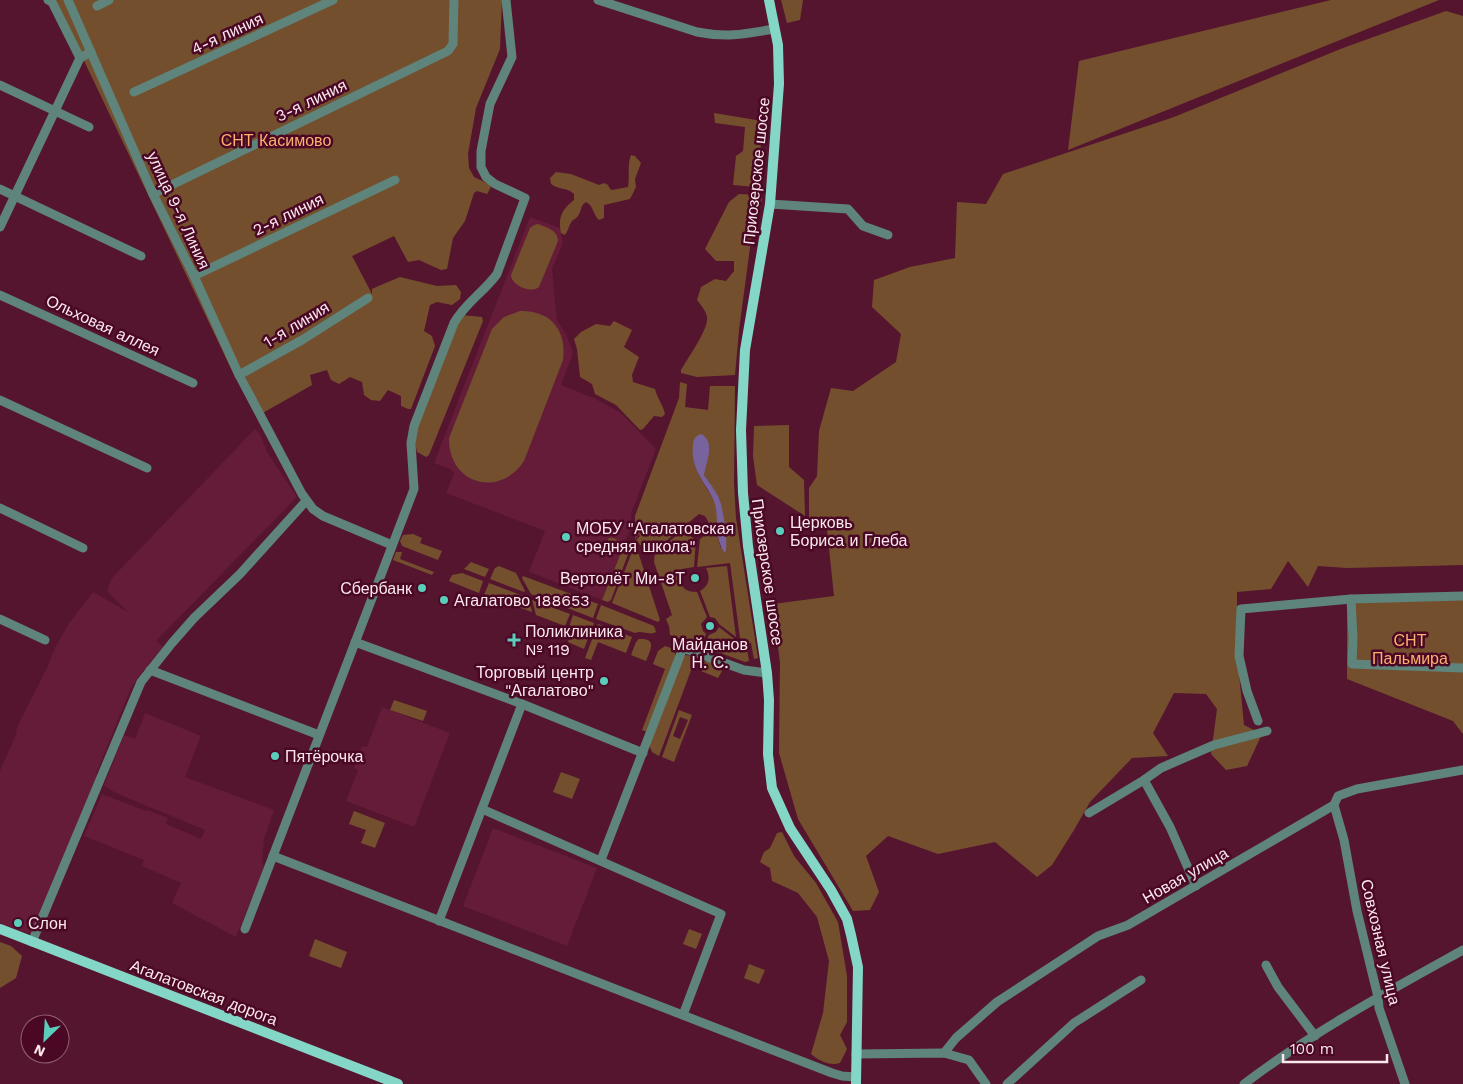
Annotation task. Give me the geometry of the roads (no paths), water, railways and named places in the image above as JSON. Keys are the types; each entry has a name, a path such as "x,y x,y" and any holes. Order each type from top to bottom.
{"main road":[{"name":"Приозерское шоссе","path":"769,0 776,37 780,84 770,204 745,350 741,430 743,493 748,546 767,673 769,700 768,754 772,788 790,828 831,890 847,919 855,949 858,974 856,1080"},
{"name":"Агалатовская дорога","path":"0,929 398,1084"}],"street":[{"path":"48,0 52,2 80,58"},
{"name":"улица 9-я Линия","path":"68,0 153,194 240,374 306,501"},
{"path":"97,6 109,0"},
{"name":"4-я линия","path":"134,92 332,0"},
{"name":"3-я линия","path":"153,194 448,51 453,44 454,0"},
{"path":"245,929 414,489 411,443 414,426 454,323 460,312 490,284 497,274 525,198 495,184 486,177 481,167 483,138 490,104 512,57 506,0"},
{"path":"602,1 711,35 776,37"},
{"path":"0,227 80,58 91,52"},
{"path":"0,84 89,127"},
{"name":"2-я линия","path":"194,276 395,180"},
{"path":"0,189 141,256"},
{"path":"770,204 848,209 863,226 888,235"},
{"name":"Ольховая аллея","path":"0,295 193,382"},
{"name":"1-я линия","path":"240,374 302,340 368,298"},
{"path":"0,400 147,468"},
{"path":"32,942 136,694 150,670 189,624 240,574 306,501 323,516 392,545"},
{"path":"0,508 83,548"},
{"path":"1258,721 1247,691 1239,656 1241,609 1351,599 1463,596"},
{"path":"1351,599 1352,664 1463,668"},
{"path":"0,619 45,640"},
{"path":"355,642 522,704 643,753"},
{"path":"601,860 683,648 744,670 767,673"},
{"path":"150,670 319,735"},
{"path":"438,920 522,704"},
{"path":"1089,813 1161,768 1214,745 1267,731"},
{"name":"Новая улица","path":"944,1053 956,1038 997,1002 1098,936 1128,925 1196,886 1334,805 1338,796 1357,789 1463,770"},
{"path":"1144,780 1170,827 1196,886"},
{"name":"Совхозная улица","path":"1334,805 1344,840 1357,911 1380,1008 1405,1084"},
{"path":"482,809 721,914 683,1015"},
{"path":"273,856 832,1073 856,1080"},
{"path":"1244,1084 1266,1067 1378,997 1463,950"},
{"path":"1266,965 1278,987 1315,1036"},
{"path":"1007,1084 1074,1023 1141,980"},
{"path":"856,1054 944,1053 970,1060 986,1084"}],"place":[{"name":"Церковь Бориса и Глеба","path":"780,531"},
{"name":"МОБУ \"Агалатовская средняя школа\"","path":"566,537"},
{"name":"Вертолёт Ми-8Т","path":"695,578"},
{"name":"Сбербанк","path":"422,588"},
{"name":"Агалатово 188653","path":"444,600"},
{"name":"Майданов Н. С.","path":"710,626"},
{"name":"Поликлиника № 119","path":"514,640"},
{"name":"Торговый центр \"Агалатово\"","path":"604,681"},
{"name":"Пятёрочка","path":"275,756"},
{"name":"Слон","path":"18,923"}],"park label":[{"name":"СНТ Касимово","path":"276,140"},
{"name":"СНТ Пальмира","path":"1410,649"}]}
